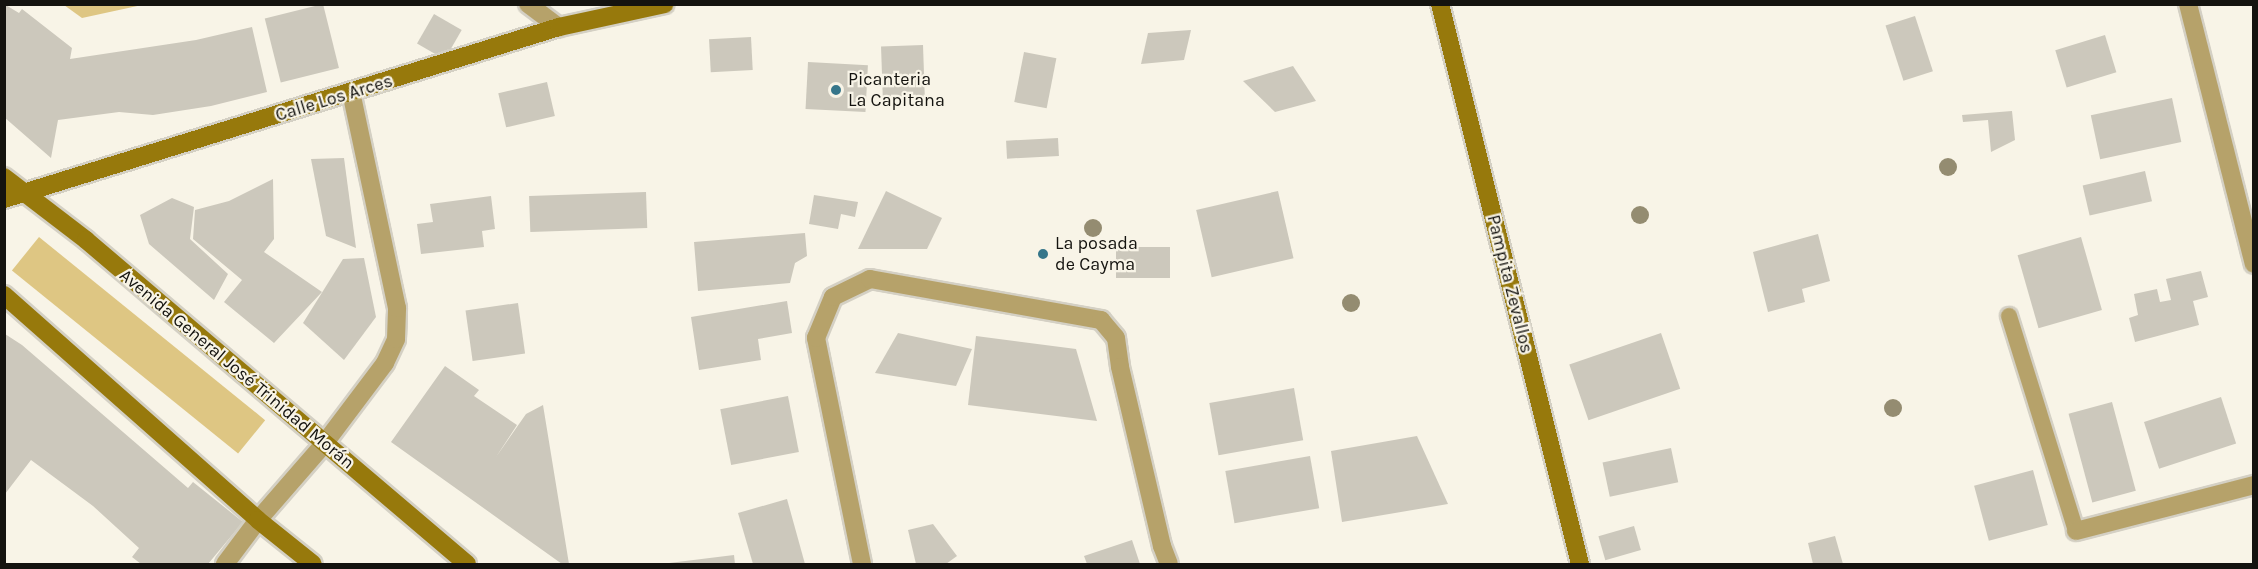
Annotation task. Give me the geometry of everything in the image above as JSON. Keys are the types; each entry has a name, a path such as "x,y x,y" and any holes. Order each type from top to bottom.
{"street":[{"path":"528,4 559,27"},
{"name":"Calle Los Arces","path":"4,199 559,27 665,4"},
{"name":"Pampita Zevallos","path":"1440,4 1580,564"},
{"path":"2188,4 2253,264"},
{"path":"225,564 258,520 324,444 385,363 396,339 397,308 351,92"},
{"name":"Avenida General José Trinidad Morán","path":"4,177 86,240 467,564"},
{"path":"862,564 816,338 832,297 870,279 1101,320 1116,338 1120,367 1162,546 1169,564"},
{"path":"4,296 258,520 313,564"},
{"path":"2076,531 2253,485"}],"lane":[{"path":"2009,316 2076,531"}],"shaded area":[{"path":"64,5 142,5 82,18"},
{"path":"39,237 265,420 238,454 12,270"}],"building":[{"path":"4,4 19,13 22,9 72,48 70,59 196,40 252,27 267,92 211,106 153,115 119,112 58,120 51,158 4,117"},
{"path":"323,4 339,68 281,83 265,19"},
{"path":"434,14 462,30 445,59 417,43"},
{"path":"1915,16 1933,71 1903,81 1886,26"},
{"path":"1191,30 1184,60 1141,64 1148,33"},
{"path":"2105,35 2116,72 2067,87 2055,50"},
{"path":"751,37 753,70 711,72 709,39"},
{"path":"923,45 925,99 883,100 881,46"},
{"path":"1024,52 1056,58 1047,108 1014,102"},
{"path":"808,62 868,65 865,112 806,109"},
{"path":"1293,66 1316,101 1275,112 1243,81"},
{"path":"547,82 555,116 506,127 498,93"},
{"path":"2172,98 2181,142 2100,159 2091,115"},
{"path":"2012,111 2015,140 1991,152 1988,120 1963,122 1962,115"},
{"path":"1058,138 1059,156 1007,159 1006,141"},
{"path":"344,158 356,248 326,236 311,159"},
{"path":"2145,171 2152,201 2090,216 2083,185"},
{"path":"273,179 274,239 264,252 322,292 274,343 224,302 242,280 193,239 195,210 229,201"},
{"path":"886,191 942,218 927,249 858,249"},
{"path":"1278,191 1294,258 1212,277 1196,210"},
{"path":"646,192 647,228 530,232 529,196"},
{"path":"814,195 858,202 855,217 841,214 838,229 809,224"},
{"path":"491,196 495,229 482,231 484,247 421,254 417,224 433,222 430,204"},
{"path":"172,198 194,207 190,239 228,274 214,300 149,244 140,215"},
{"path":"805,233 807,256 795,263 790,283 698,291 694,242"},
{"path":"1818,234 1830,281 1802,289 1805,302 1768,312 1753,252"},
{"path":"2081,237 2102,310 2039,328 2018,255"},
{"path":"1116,247 1170,247 1170,278 1116,278"},
{"path":"364,258 376,317 344,360 303,323 343,259"},
{"path":"2201,271 2208,297 2193,301 2199,325 2135,342 2129,318 2138,315 2134,294 2157,289 2160,302 2171,300 2166,279"},
{"path":"787,301 792,333 758,339 761,360 699,370 691,317"},
{"path":"518,303 525,354 473,361 466,310"},
{"path":"898,333 972,349 956,386 875,373"},
{"path":"1661,333 1680,389 1588,420 1569,365"},
{"path":"5,334 22,345 188,488 193,482 243,522 208,564 141,564 132,557 139,548 93,506 31,460 5,494"},
{"path":"976,336 1076,349 1097,421 968,405"},
{"path":"445,366 479,390 474,396 517,425 496,457 526,414 543,405 569,564 562,564 391,442"},
{"path":"1294,388 1303,440 1219,455 1209,403"},
{"path":"788,396 799,452 731,465 720,409"},
{"path":"2221,397 2236,444 2159,469 2144,422"},
{"path":"2112,402 2136,491 2092,503 2069,414"},
{"path":"1417,436 1448,504 1342,522 1331,451"},
{"path":"1671,448 1678,482 1610,497 1603,463"},
{"path":"1310,456 1319,508 1235,523 1225,471"},
{"path":"2033,470 2048,525 1989,541 1974,486"},
{"path":"787,499 805,564 753,564 738,513"},
{"path":"933,524 957,556 946,564 916,564 908,530"},
{"path":"1634,526 1641,550 1605,560 1598,536"},
{"path":"1835,536 1843,564 1813,564 1808,543"},
{"path":"1132,540 1140,564 1087,564 1084,556"},
{"path":"734,555 735,564 669,564 669,563"}],"place":[{"name":"Picanteria La Capitana","path":"836,90"},
{"name":"La posada de Cayma","path":"1043,254"}]}
